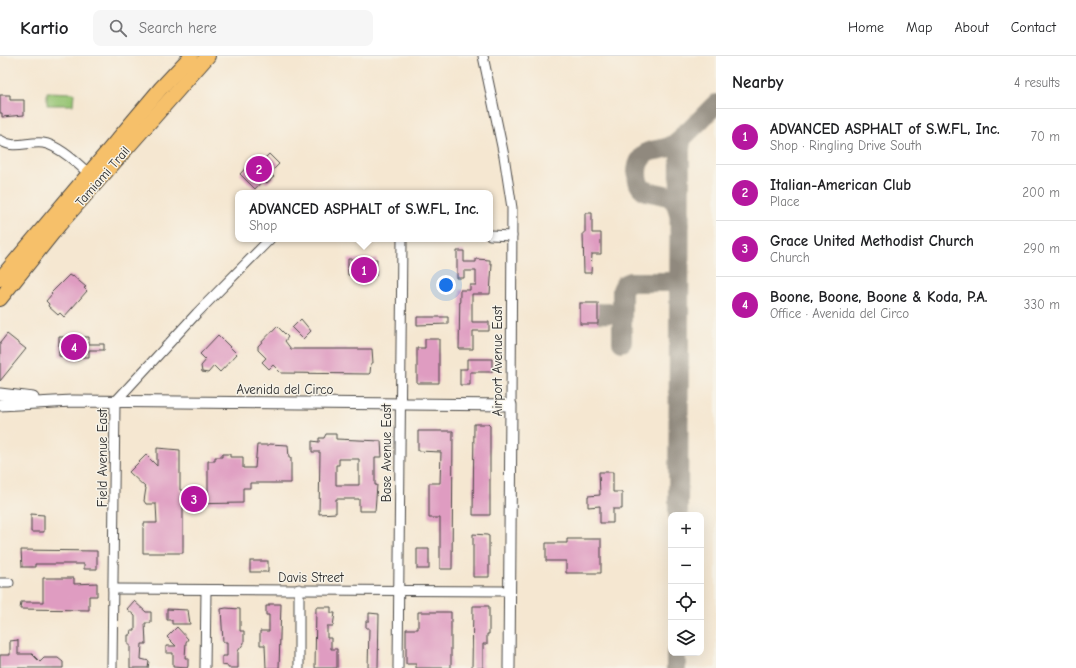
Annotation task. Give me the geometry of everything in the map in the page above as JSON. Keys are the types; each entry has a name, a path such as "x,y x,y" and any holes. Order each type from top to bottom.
{"main road":[{"name":"Tamiami Trail","path":"0,299 60,224 161,88 191,56"},
{"name":"Tamiami Trail","path":"0,279 208,56"}],"street":[{"name":"Airport Avenue East","path":"483,56 512,208 509,668"},
{"path":"0,140 14,146 43,143 52,146 93,178"},
{"path":"493,235 512,236"},
{"name":"Field Avenue East","path":"112,668 115,402 197,313 267,242"},
{"name":"Base Avenue East","path":"398,668 402,242"},
{"name":"Avenida del Circo","path":"0,394 59,401"},
{"name":"Avenida del Circo","path":"0,405 59,401 511,405"},
{"name":"Davis Street","path":"113,589 509,591"},
{"path":"205,668 206,590"},
{"path":"299,590 299,668"}],"green space":[{"path":"47,92 74,93 73,105 47,105"}],"building":[{"path":"0,95 10,95 10,100 24,100 24,115 2,117 2,113 0,113"},
{"path":"269,154 279,164 270,173 274,177 267,183 263,180 255,189 240,174 253,160 258,165"},
{"path":"585,213 592,213 592,233 601,233 601,254 592,254 591,273 584,273 583,233 585,233"},
{"path":"457,251 464,251 464,262 476,262 476,259 490,260 490,264 492,264 490,294 472,294 472,322 489,322 489,331 473,331 473,349 459,349 460,290 470,290 470,285 476,285 476,271 464,271 464,278 457,278"},
{"path":"348,259 377,259 376,276 348,275"},
{"path":"69,275 72,277 73,276 86,287 84,288 87,291 64,317 60,313 58,315 48,306 49,304 46,301 52,294 51,293"},
{"path":"580,303 598,303 598,324 580,324"},
{"path":"417,317 448,317 448,324 417,325"},
{"path":"301,319 311,331 303,339 292,328"},
{"path":"277,326 288,337 285,341 291,349 372,349 373,363 371,363 370,373 281,373 273,365 269,369 262,362 266,358 258,350 258,346"},
{"path":"7,334 26,349 0,381 0,343"},
{"path":"218,335 237,354 220,372 214,366 208,373 202,372 201,366 206,360 200,354"},
{"path":"59,337 89,337 89,344 104,344 104,350 89,350 89,357 79,357 79,360 69,360 69,357 59,356"},
{"path":"425,339 439,339 439,383 417,383 417,348 425,348"},
{"path":"467,359 492,359 492,372 470,372 470,385 460,385 460,369 467,369"},
{"path":"474,424 488,424 490,426 490,515 473,515"},
{"path":"418,431 453,431 452,569 440,569 440,518 429,518 429,483 440,483 441,452 418,451"},
{"path":"326,434 336,434 336,439 381,441 382,457 375,457 375,485 377,485 375,511 359,511 359,499 336,499 336,513 319,514 320,452 312,452 312,441 319,442 319,438 324,438","holes":["339,459 359,459 359,485 336,485 336,465 339,465"]},
{"path":"257,445 288,445 289,458 291,458 291,483 250,483 250,488 243,488 243,503 183,504 183,553 143,553 144,523 157,523 156,504 146,504 144,501 146,488 129,472 146,455 157,466 157,448 180,450 180,490 182,490 182,495 208,495 208,461 215,461 215,457 222,457 222,454 230,454 230,457 243,457 243,468 255,468"},
{"path":"599,472 613,472 613,492 622,492 622,509 613,509 613,523 600,523 600,506 588,507 588,496 600,495"},
{"path":"31,514 44,515 44,532 31,532"},
{"path":"473,534 489,536 489,577 473,577"},
{"path":"567,539 601,539 601,573 566,573 566,561 546,561 546,543 567,543"},
{"path":"417,549 429,549 429,569 417,569"},
{"path":"21,550 97,551 97,569 84,569 84,564 35,564 35,567 22,567"},
{"path":"250,561 268,561 268,572 250,572"},
{"path":"43,578 74,578 74,584 97,583 97,596 89,596 89,610 20,609 21,602 43,602"},
{"path":"134,601 146,612 151,612 151,623 145,623 146,644 142,644 141,659 149,661 148,668 130,668 130,645 128,645 128,635 130,635 131,630 135,630 135,616 127,609"},
{"path":"269,604 281,604 279,668 266,668 265,645 260,645 260,631 269,631 269,615 266,615 266,606 269,606"},
{"path":"473,606 489,606 489,634 487,634 487,644 483,644 483,668 472,668"},
{"path":"316,607 331,607 331,613 335,613 333,626 327,626 327,638 331,638 331,649 337,649 337,668 315,668"},
{"path":"167,609 188,610 190,624 172,624 172,620 167,620"},
{"path":"221,609 240,609 240,631 244,631 244,643 238,651 238,668 228,668 228,666 222,665 222,656 227,656 227,642 223,642"},
{"path":"418,612 451,612 451,668 416,668 416,664 406,664 406,629 418,629"},
{"path":"369,613 379,614 378,668 368,668 369,628 366,628 366,621 369,621"},
{"path":"177,627 188,639 186,642 185,658 188,658 187,668 173,667 173,653 166,653 166,646 176,646 167,637"},
{"path":"18,640 18,654 32,654 40,662 44,658 58,658 63,662 63,668 0,668 0,655 10,655 10,641"}],"taxiway":[{"path":"679,214 676,205 671,198 666,195 650,192 641,187 638,182 638,164 647,153 671,146 688,132 716,104"},
{"path":"678,512 680,149 681,141 685,133"},
{"path":"622,342 622,290 625,284 630,282 672,282 679,290"},
{"path":"598,313 615,312 618,311 622,305"},
{"path":"676,656 676,668"}],"place":[{"name":"Italian-American Club","path":"259,169"},
{"name":"ADVANCED ASPHALT of S.W.FL, Inc.","path":"364,270"},
{"name":"Boone, Boone, Boone & Koda, P.A.","path":"74,347"},
{"name":"Grace United Methodist Church","path":"194,499"}]}
